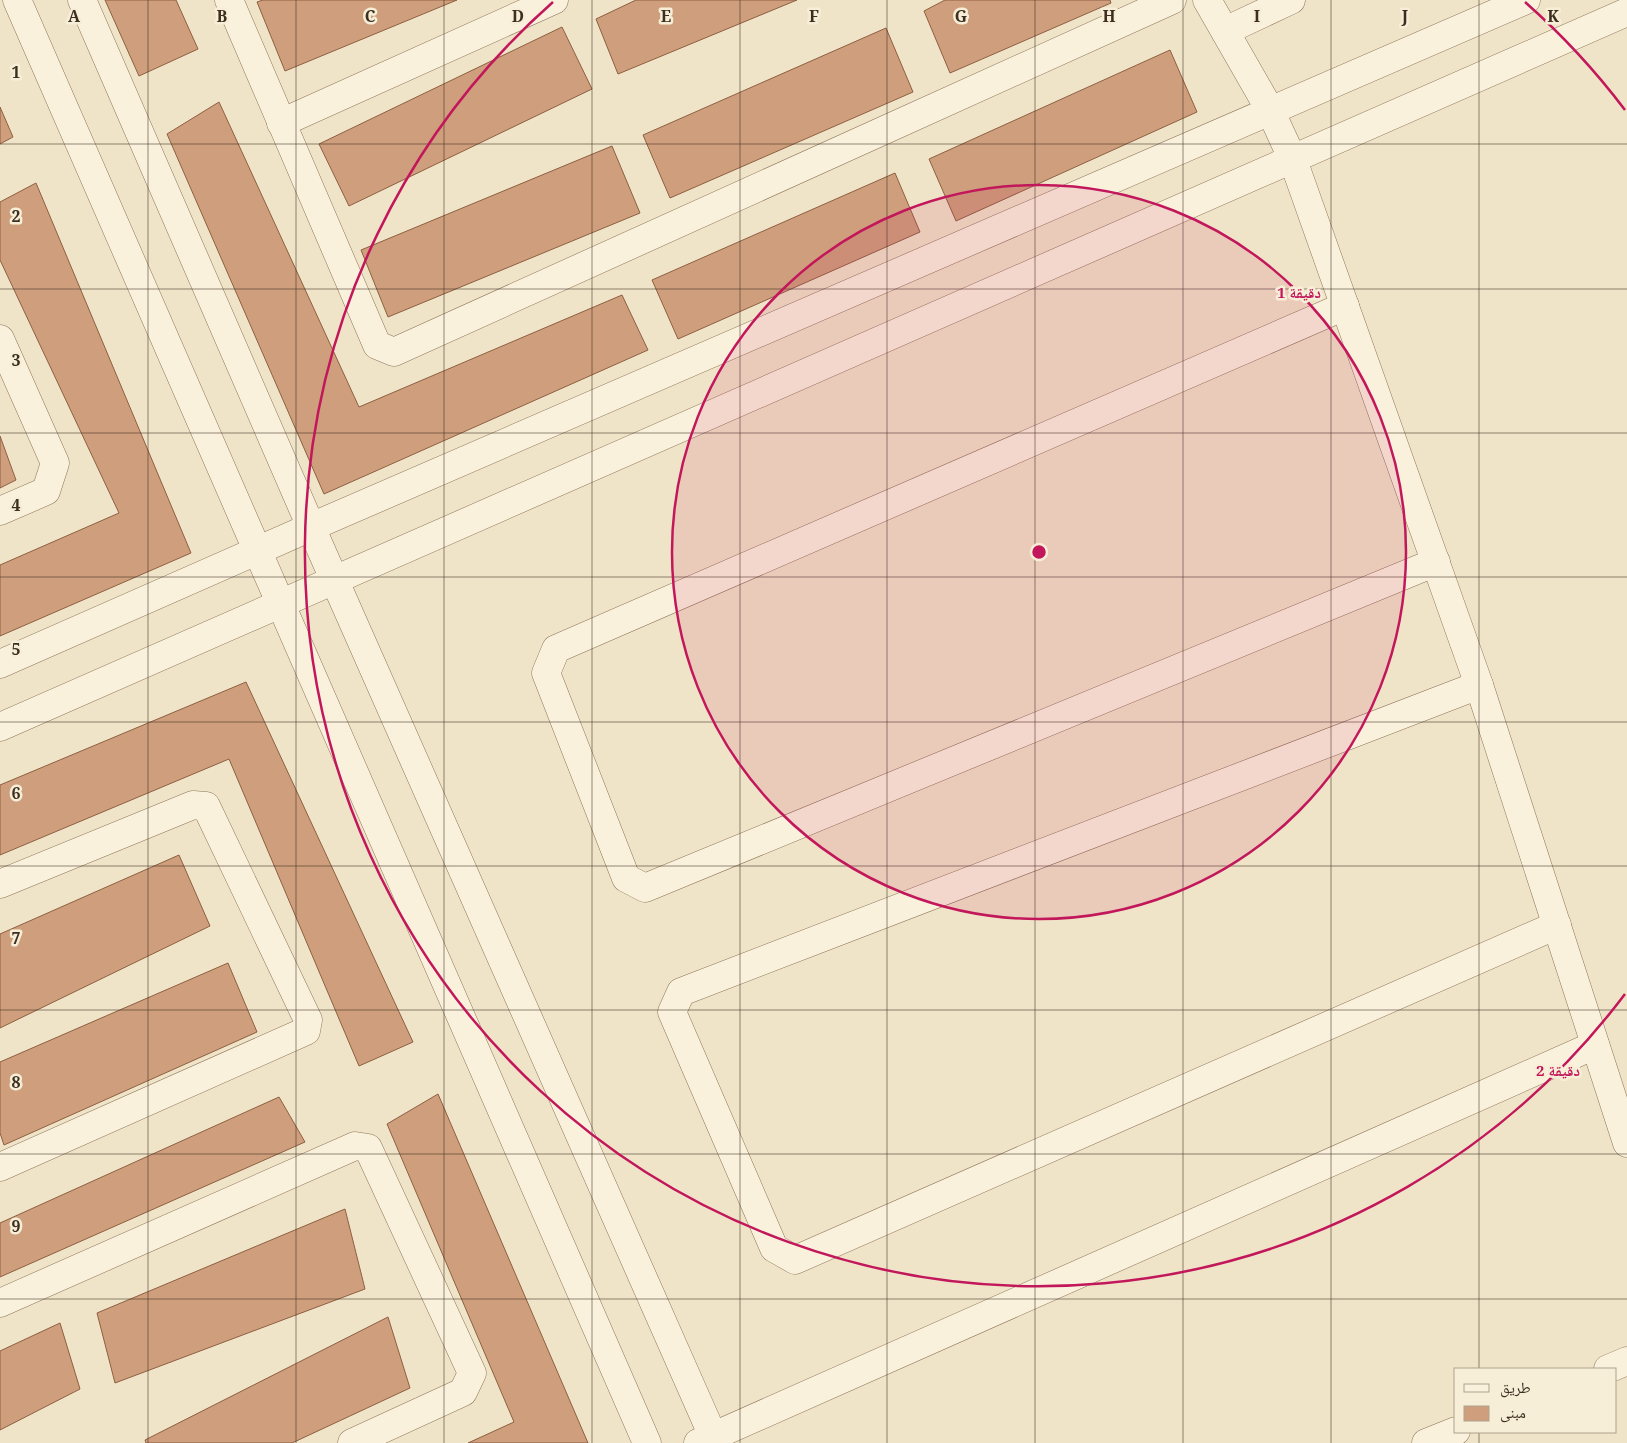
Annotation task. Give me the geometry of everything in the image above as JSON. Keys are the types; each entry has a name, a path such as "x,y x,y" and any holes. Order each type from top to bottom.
{"street":[{"path":"17,0 647,1443"},
{"path":"82,0 710,1441 1595,1045"},
{"path":"229,0 377,345 394,352 1172,0"},
{"path":"281,123 554,0"},
{"path":"1207,0 1270,110 1293,160 1479,685 1627,1143"},
{"path":"1224,31 1291,0"},
{"path":"0,664 311,527 1526,0"},
{"path":"0,727 1627,12"},
{"path":"1345,306 556,649 546,673 626,878 645,888 1436,562"},
{"path":"0,339 55,464 46,491 0,511"},
{"path":"1479,685 681,992 672,1012 774,1248 795,1260 1557,925"},
{"path":"0,884 193,805 206,806 308,1020 306,1031 0,1168"},
{"path":"0,1303 355,1146 368,1148 472,1374 463,1392 352,1443"},
{"path":"1610,1368 1627,1361"},
{"path":"1426,1443 1454,1432"}],"building":[{"path":"105,0 176,0 198,49 139,76"},
{"path":"263,0 457,0 285,71 257,2"},
{"path":"636,0 797,0 618,74 596,19"},
{"path":"945,0 1110,0 1111,3 950,73 924,11"},
{"path":"562,27 592,89 349,206 319,144"},
{"path":"886,28 913,92 670,198 643,135"},
{"path":"1170,50 1197,112 956,221 929,159"},
{"path":"219,102 359,407 622,295 648,350 324,494 167,134"},
{"path":"0,107 13,137 0,144"},
{"path":"612,146 640,213 388,317 361,250"},
{"path":"895,173 920,232 678,339 652,280"},
{"path":"36,183 191,553 0,636 0,565 119,513 0,260 0,202"},
{"path":"0,436 16,480 0,488"},
{"path":"246,682 413,1042 359,1066 229,759 0,855 0,785"},
{"path":"179,855 210,926 0,1028 0,934"},
{"path":"228,963 257,1032 4,1145 0,1133 0,1062"},
{"path":"438,1094 588,1443 468,1443 514,1422 387,1124"},
{"path":"279,1097 305,1142 0,1277 0,1223"},
{"path":"345,1209 365,1289 115,1383 97,1313"},
{"path":"388,1317 410,1388 292,1443 146,1443 145,1440"},
{"path":"60,1323 80,1389 0,1430 0,1351"}]}
